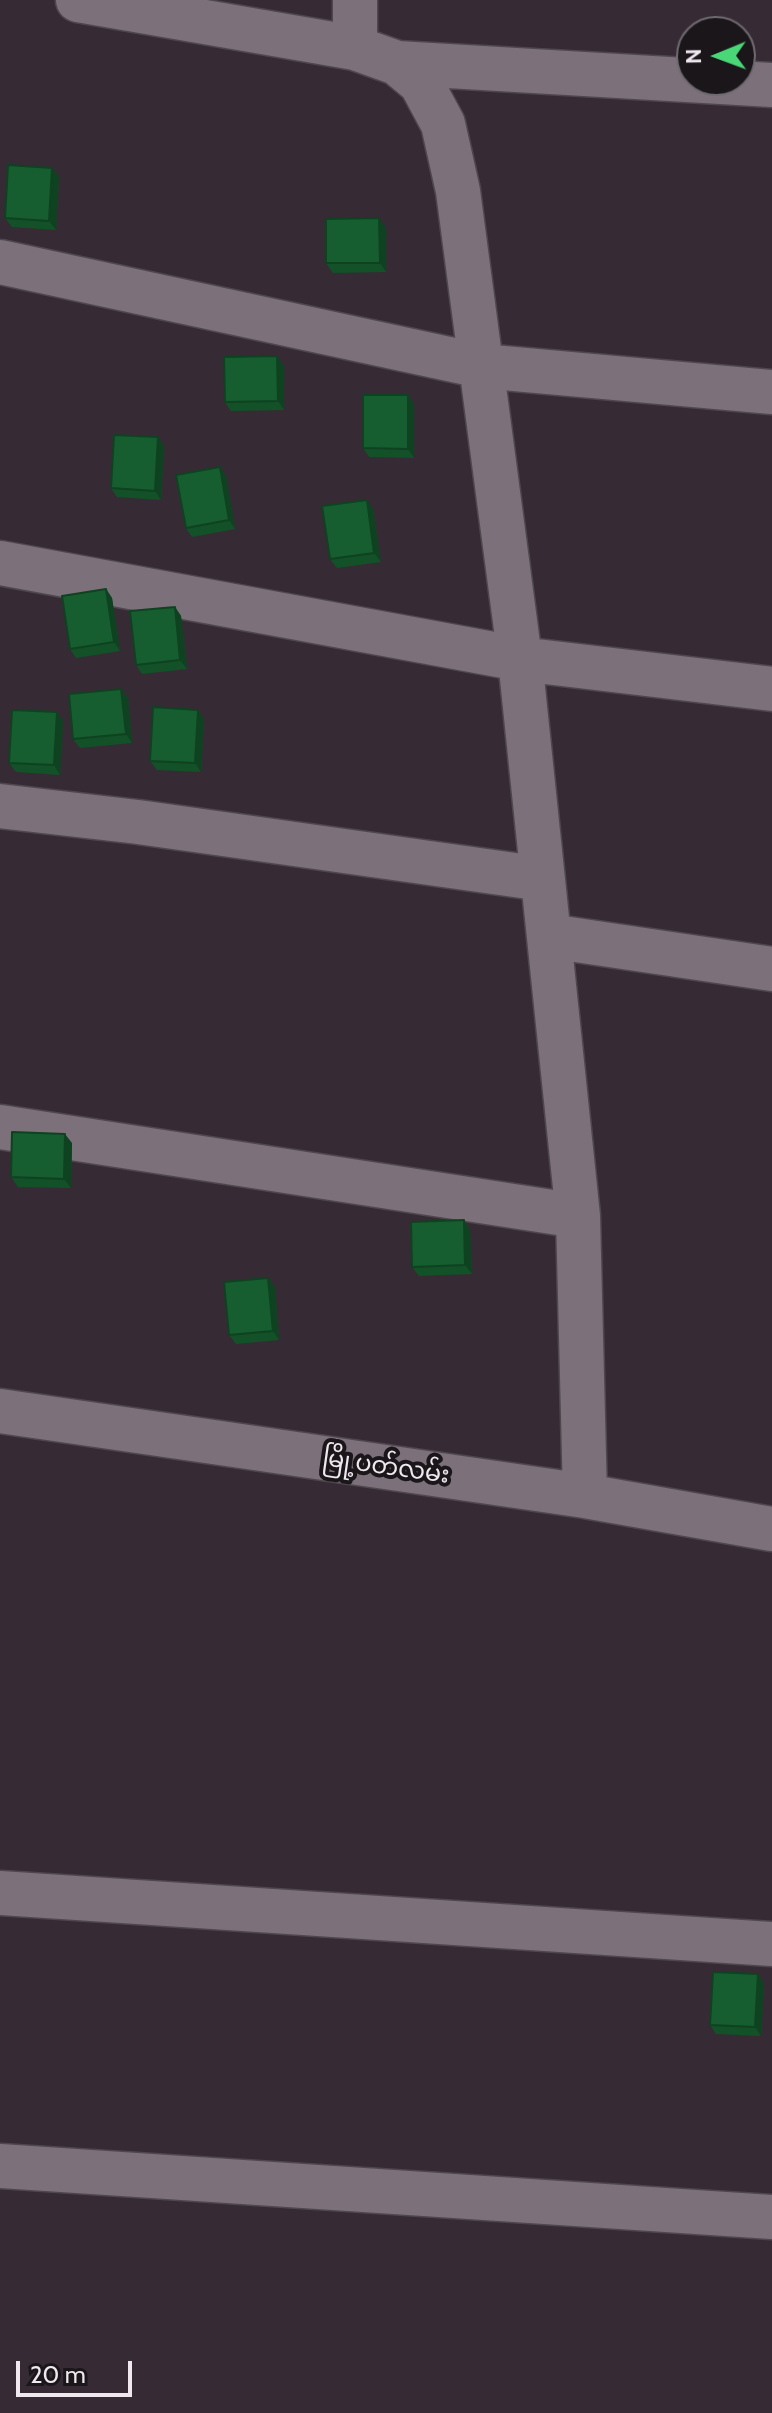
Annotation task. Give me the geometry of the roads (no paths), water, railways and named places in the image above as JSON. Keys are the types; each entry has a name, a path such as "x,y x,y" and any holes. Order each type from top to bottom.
{"street":[{"path":"78,0 355,48 397,63 772,85"},
{"path":"355,0 355,48"},
{"path":"397,63 421,83 443,124 458,191 520,659 578,1216 585,1496"},
{"path":"0,262 481,366 772,392"},
{"path":"0,563 520,659 772,689"},
{"path":"0,806 154,824 543,879"},
{"path":"549,936 772,969"},
{"path":"0,1127 578,1216"},
{"name":"မြို့ပတ်လမ်း","path":"0,1411 585,1496 772,1529"},
{"path":"0,1893 772,1944"},
{"path":"0,2166 772,2217"}]}
